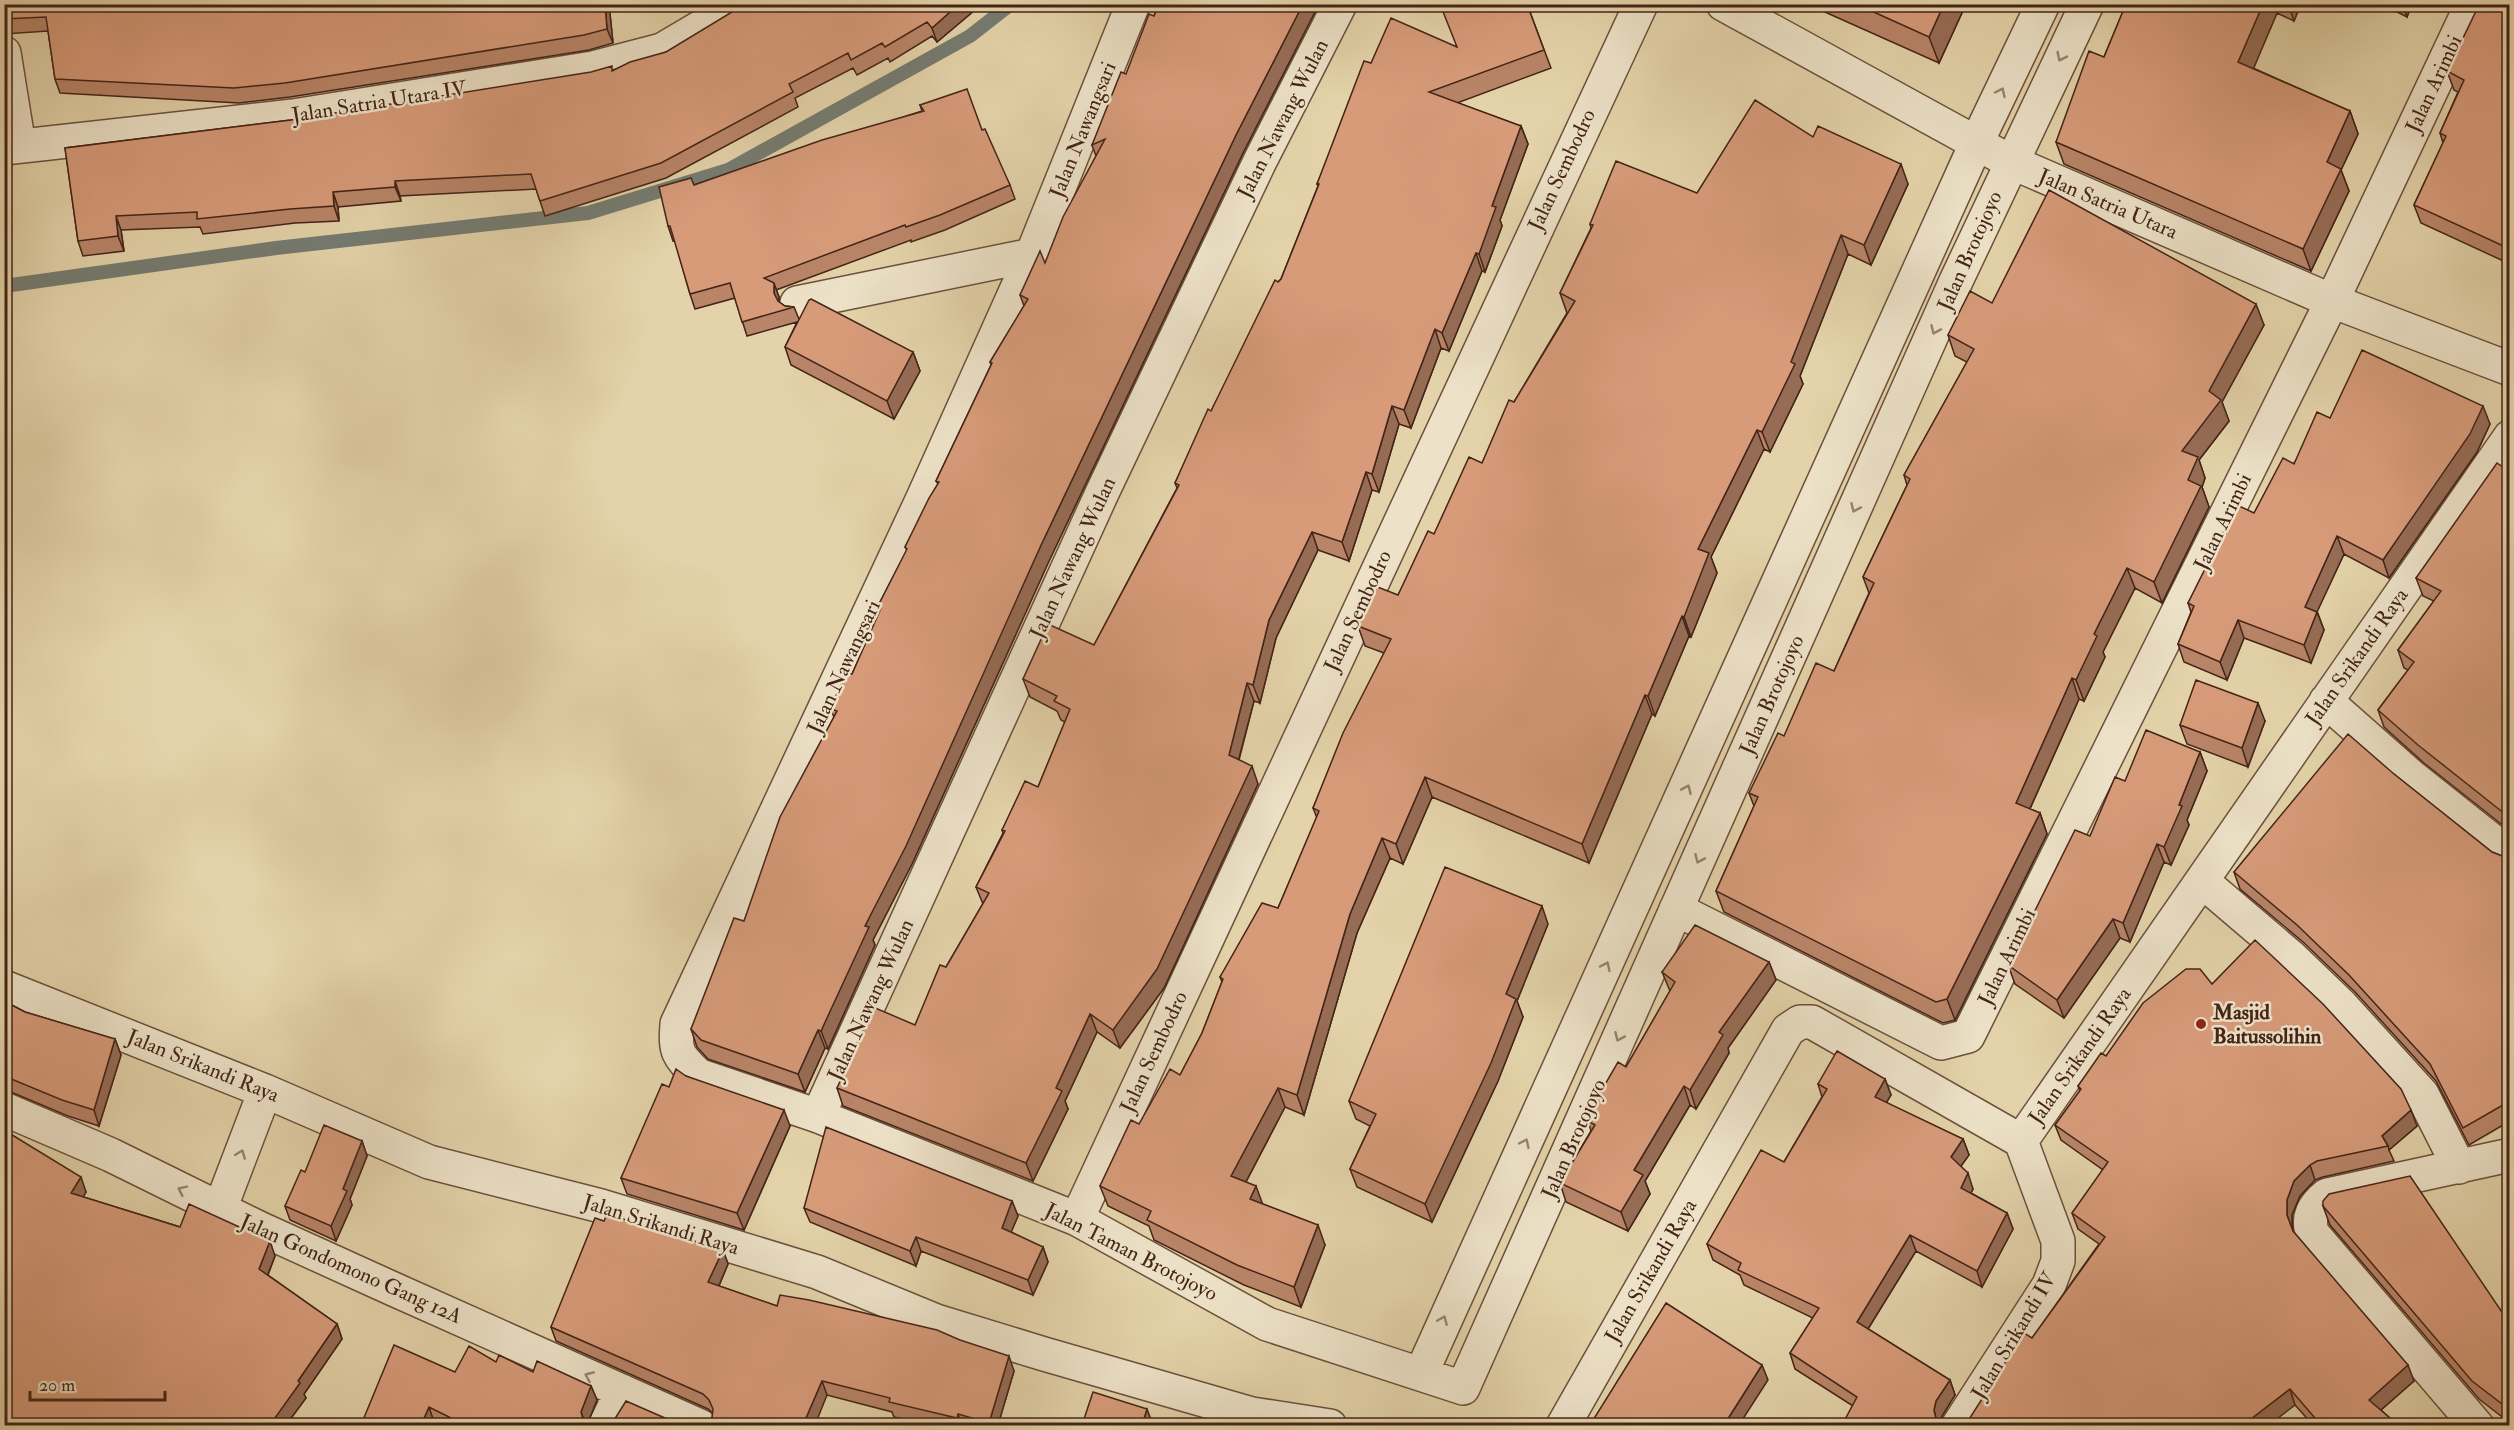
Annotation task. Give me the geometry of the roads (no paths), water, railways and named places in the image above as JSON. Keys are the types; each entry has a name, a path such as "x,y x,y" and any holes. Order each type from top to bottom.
{"street":[{"name":"Jalan Satria Utara IV","path":"12,147 292,116 593,68 662,50 740,4"},
{"name":"Jalan Nawangsari","path":"698,1075 684,1062 676,1047 677,1024 918,508 1032,255 1133,4"},
{"name":"Jalan Nawang Wulan","path":"818,1116 1102,493 1260,161 1340,4"},
{"name":"Jalan Sembodro","path":"1077,1219 1641,4"},
{"name":"Jalan Satria Utara","path":"1723,4 2011,162 2332,301 2510,369"},
{"name":"Jalan Brotojoyo","path":"1420,1374 1663,843 1976,144 2043,4"},
{"name":"Jalan Brotojoyo","path":"1463,1388 2011,162 2086,4"},
{"name":"Jalan Arimbi","path":"1676,909 1941,1042 1968,1036 2332,301 2472,4"},
{"path":"4,53 12,147"},
{"path":"797,303 1032,255"},
{"name":"Jalan Srikandi Raya","path":"1563,1425 1788,1030 1800,1022 1812,1022 2021,1142 2326,701 2505,451"},
{"path":"2326,701 2412,777 2510,855"},
{"path":"2202,881 2290,956 2342,1006 2422,1094 2459,1167"},
{"name":"Jalan Srikandi Raya","path":"4,987 265,1091 429,1162 624,1212 817,1272 936,1321 1250,1420 1327,1425"},
{"name":"Jalan Taman Brotojoyo","path":"698,1075 818,1116 1077,1219 1267,1324 1463,1388"},
{"path":"220,1209 265,1091"},
{"name":"Jalan Gondomono Gang 12A","path":"4,1109 111,1155 220,1209 700,1425"},
{"name":"Jalan Srikandi IV","path":"1958,1425 2049,1285 2058,1261 2058,1241 2021,1142"},
{"path":"2477,1425 2313,1234 2309,1226 2309,1217 2327,1195 2510,1155"},
{"path":"605,1425 622,1391"}],"waterway":[{"path":"4,286 276,248 588,213 728,170 970,36 1011,4"}],"place":[{"name":"Masjid Baitussolihin","path":"2201,1024"}]}
